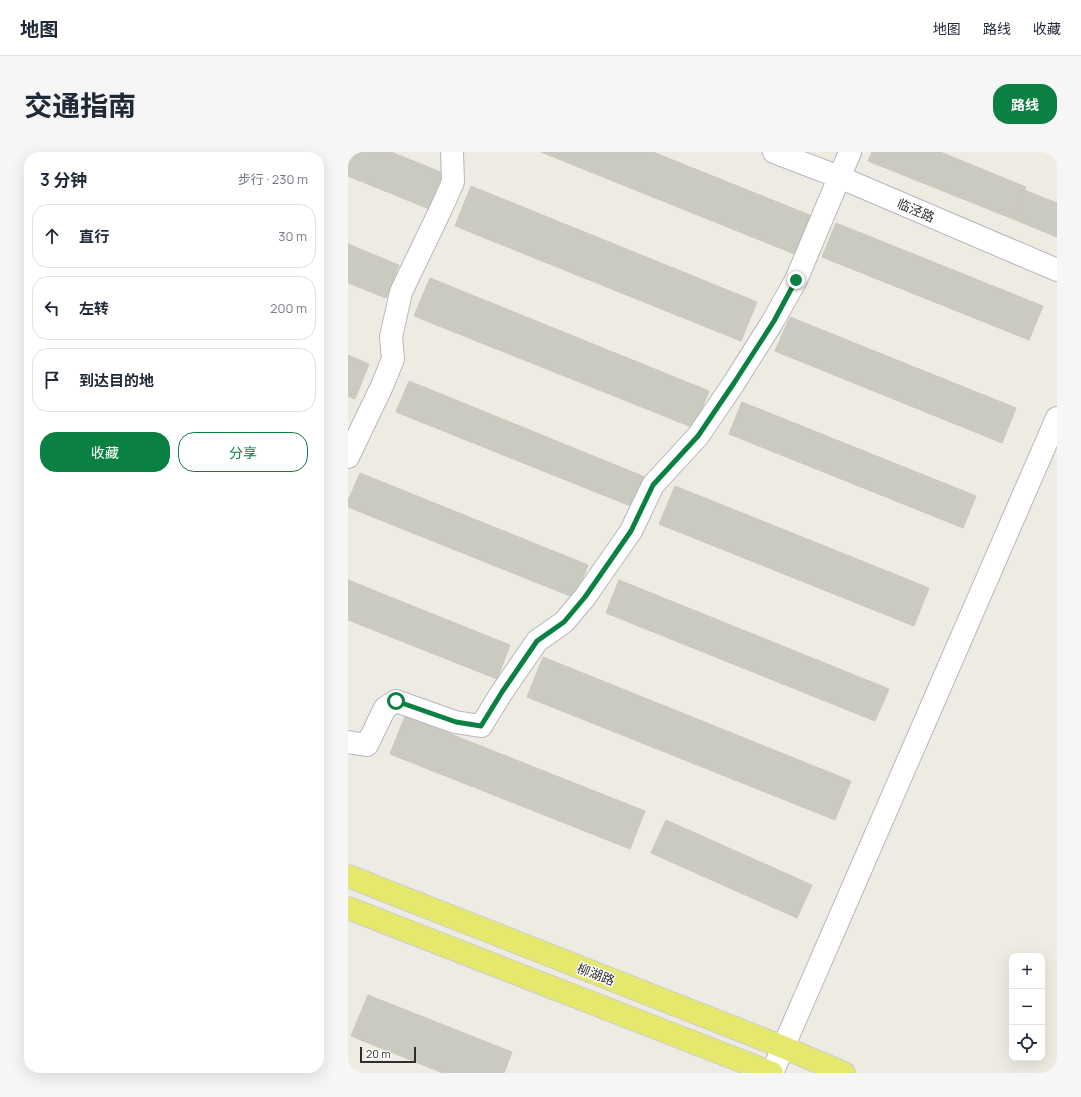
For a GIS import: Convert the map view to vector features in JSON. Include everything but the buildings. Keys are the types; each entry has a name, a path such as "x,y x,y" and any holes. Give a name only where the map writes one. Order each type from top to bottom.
{"main road":[{"name":"柳湖路","path":"348,876 783,1047 844,1073"},
{"path":"348,908 772,1073"}],"street":[{"path":"348,457 382,386 393,359 391,337 401,292 453,182 452,152"},
{"name":"临泾路","path":"774,152 839,177 1057,270"},
{"path":"348,742 367,745 385,708 396,701 456,722 481,726 537,641 564,622 585,597 631,531 653,485 698,436 774,321 796,280 850,152"},
{"path":"772,1073 1057,418"}],"route":[{"path":"396,701 456,722 481,726 537,641 564,622 585,597 631,531 653,485 698,436 734,383 774,321 796,280"}]}
